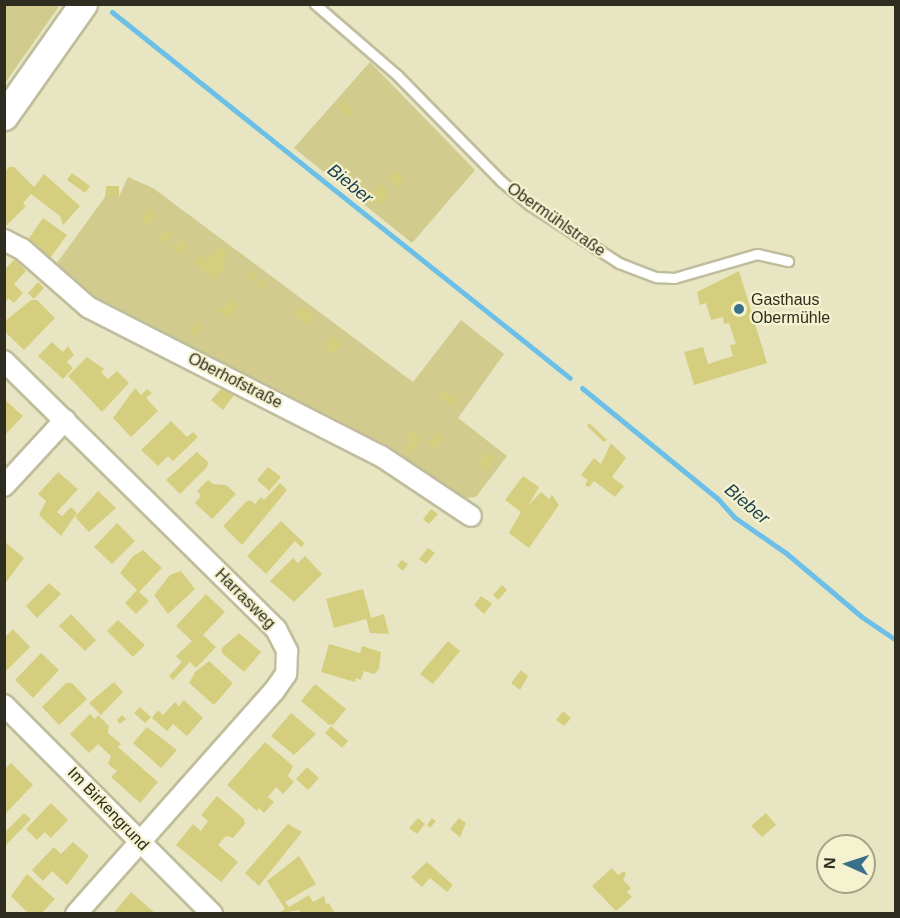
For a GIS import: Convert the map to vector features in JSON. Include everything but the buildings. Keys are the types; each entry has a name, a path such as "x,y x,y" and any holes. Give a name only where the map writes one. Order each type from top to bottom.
{"street":[{"path":"4,116 83,4"},
{"name":"Oberhofstraße","path":"4,240 22,249 88,307 381,456 471,516"},
{"name":"Harrasweg","path":"4,361 276,630 287,651 286,675 274,691 76,914"},
{"path":"4,486 65,420"},
{"name":"Im Birkengrund","path":"4,705 212,914"}],"lane":[{"name":"Obermühlstraße","path":"315,4 397,75 501,181 530,205 619,263 645,274 674,278 758,254 788,261"}],"shaded area":[{"path":"4,5 60,5 5,83"},
{"path":"370,62 475,170 412,243 294,148"},
{"path":"128,177 153,188 413,382 461,320 504,354 458,418 507,456 476,497 458,499 89,300 54,267 105,197 119,197"}],"waterway":[{"name":"Bieber","path":"112,12 570,378"},
{"name":"Bieber","path":"582,388 718,499 734,517 786,553 862,617 896,640"}],"place":[{"name":"Gasthaus Obermühle","path":"739,309"}]}
